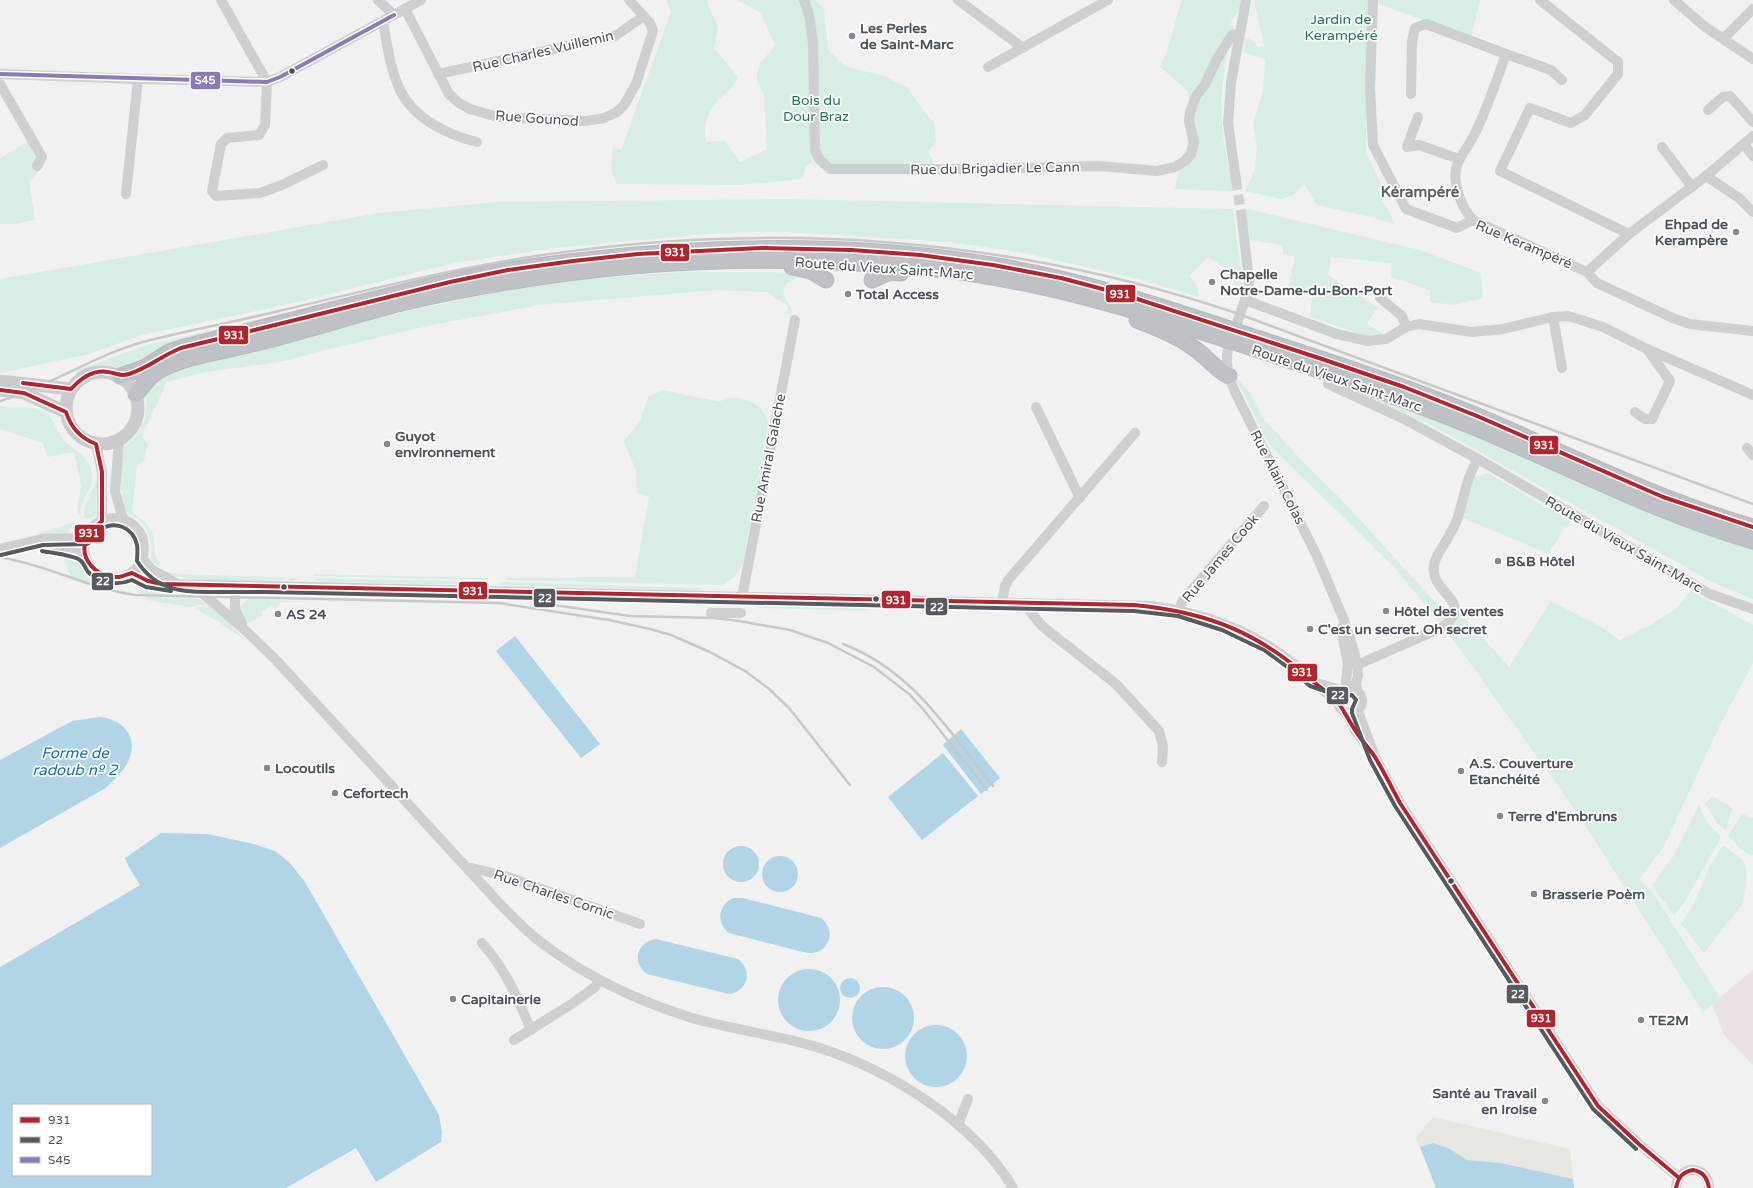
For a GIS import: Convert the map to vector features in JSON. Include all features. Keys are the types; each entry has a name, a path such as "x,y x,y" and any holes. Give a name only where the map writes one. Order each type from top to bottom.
{"highway":[{"name":"Route du Vieux Saint-Marc","path":"120,376 144,368 169,352 181,348 450,282 508,270 638,254 700,250 761,248 851,250 920,255 993,265 1061,278 1125,295 1231,338 1414,404 1470,426 1667,511 1753,541"},
{"path":"762,261 811,271 826,280"},
{"name":"Route du Vieux Saint-Marc","path":"136,394 154,374 189,359 266,341 392,306 458,291 524,279 641,266 762,261 849,262 949,270 1022,283 1141,312 1404,387 1477,416 1663,497 1753,527"},
{"path":"872,280 890,272 1022,283 1105,309 1176,336 1211,361 1222,373 1229,376"}],"main road":[{"path":"98,372 110,372 120,376 129,384 136,394 139,407 137,420 130,432 119,440 108,444 96,444 85,440 76,433 69,423 66,412 67,400 71,389 83,378 98,372"},
{"path":"0,381 71,389"},
{"path":"0,390 24,393 66,412"}],"street":[{"path":"222,0 267,82 265,125 259,135 227,138 221,144 212,191 216,196 260,193 282,185 323,165"},
{"path":"378,0 394,15"},
{"path":"0,74 267,82 280,77 421,0"},
{"path":"629,0 644,16"},
{"name":"Rue du Brigadier Le Cann","path":"804,0 809,15 813,43 815,150 819,159 830,168 985,169 1099,166 1157,171 1175,167 1185,161 1191,154 1194,142 1190,112 1196,96 1204,86 1217,59 1232,35 1240,34"},
{"path":"958,0 1023,48"},
{"path":"988,68 1108,0"},
{"path":"1236,180 1228,123 1230,83 1246,0"},
{"name":"Rue Kerampéré","path":"1373,0 1370,88 1373,145 1406,209 1457,228 1473,220 1587,272 1597,283 1674,319 1690,324 1753,331"},
{"path":"1540,0 1618,62 1618,74 1585,115 1571,123 1530,108 1500,171 1629,234"},
{"path":"1674,0 1691,16 1753,59"},
{"name":"Rue Gounod","path":"406,9 449,94 459,103 486,114 498,117 586,121 604,118 617,112 624,105 636,84 654,31 644,16"},
{"path":"1723,39 1753,9"},
{"name":"Rue Charles Vuillemin","path":"438,74 615,36 644,16"},
{"path":"383,21 394,72 401,91 414,109 438,128 458,138 477,142"},
{"path":"1411,94 1412,42 1415,28 1426,24 1551,70 1562,80"},
{"path":"1473,220 1466,212 1458,193 1455,170 1459,159 1473,138 1506,54"},
{"path":"126,194 138,79"},
{"path":"0,84 42,157 37,166"},
{"path":"1708,110 1723,97 1730,96 1753,122"},
{"path":"1418,116 1407,147 1419,145 1459,159"},
{"path":"1587,272 1629,234 1706,176 1753,136"},
{"path":"1744,144 1753,156"},
{"path":"1662,147 1692,187"},
{"path":"1706,176 1739,198 1753,212"},
{"name":"Rue Alain Colas","path":"1242,220 1249,280 1245,300 1231,338 1226,358 1229,376 1235,392 1316,554 1336,605 1344,620 1357,664 1357,690"},
{"path":"1380,298 1402,316 1406,327"},
{"path":"1245,300 1336,334 1368,340 1386,339 1406,327 1419,324 1472,332 1503,329 1553,317 1568,316 1603,327 1647,349 1753,395"},
{"path":"1553,317 1562,368"},
{"name":"Rue Amiral Galache","path":"742,597 795,320"},
{"path":"1635,412 1645,419 1652,419 1670,381 1647,349"},
{"name":"Route du Vieux Saint-Marc","path":"1328,384 1406,420 1478,459 1710,594 1753,609"},
{"path":"1036,407 1080,498"},
{"path":"1002,602 1005,586 1009,579 1135,432"},
{"path":"119,440 115,491 123,519"},
{"path":"96,444 102,472 102,521"},
{"path":"1357,664 1442,628 1452,620 1455,612 1454,602 1438,585 1435,577 1434,565 1459,514 1471,470 1478,459"},
{"name":"Rue James Cook","path":"1178,610 1183,600 1264,506"},
{"path":"116,518 123,519 130,523 141,535 144,547 143,559 132,573 116,578 100,575 93,570 85,556 84,544 86,538 92,528 102,521 116,518"},
{"path":"0,549 56,537 86,538"},
{"path":"24,544 56,547 85,556"},
{"path":"143,559 151,569 161,576 180,585"},
{"path":"132,573 157,583 194,586 1134,605 1178,610 1215,621 1252,637 1287,659 1327,695 1338,701"},
{"path":"194,586 246,631 276,660 469,871 522,927 546,946 598,980 658,1006 694,1018 818,1048 847,1058 878,1072 920,1097 958,1125 994,1159 1013,1188"},
{"path":"235,586 236,615 246,631"},
{"path":"1027,603 1029,610 1042,626 1116,684 1159,731 1163,746 1162,762"},
{"name":"Rue Alain Colas","path":"1336,605 1348,664 1344,690"},
{"path":"711,613 741,612"},
{"path":"1313,681 1344,690 1357,690 1360,693 1363,700 1358,711 1375,757 1400,803 1598,1106 1628,1135 1678,1177"},
{"path":"1344,690 1338,697 1341,709 1352,713 1358,711"},
{"path":"1346,712 1354,730 1375,757"},
{"name":"Rue Charles Cornic","path":"469,871 472,868 505,876 640,924"},
{"path":"482,943 496,960 511,984 531,1030"},
{"path":"514,1040 595,987 598,980"},
{"path":"958,1125 968,1099"},
{"path":"1676,1188 1678,1177 1687,1171 1698,1171 1707,1178 1709,1188"}],"shaded area":[{"path":"1753,970 1753,1065 1724,1035 1712,1004"}],"green space":[{"name":"Bois du Dour Braz","path":"666,0 706,0 718,27 714,48 738,77 731,89 719,99 710,112 705,127 706,142 725,141 740,162 767,149 764,95 757,81 757,73 760,64 775,45 760,12 737,0 815,0 824,9 828,49 844,66 884,76 908,88 924,112 934,122 936,142 928,151 934,163 835,166 813,160 805,168 803,179 739,185 617,184 611,169 613,147 621,150 671,12"},
{"path":"1182,0 1247,0 1231,21 1235,34 1227,52 1221,97 1223,136 1233,191 1175,189 1181,158 1188,146 1184,119 1190,98 1186,89 1160,67 1167,51"},
{"name":"Jardin de Kerampéré","path":"1254,0 1368,0 1366,152 1388,201 1382,195 1382,200 1396,225 1375,218 1317,205 1304,184 1293,195 1282,199 1245,191 1255,169 1257,146 1253,124 1263,92 1265,59 1244,53 1245,36 1255,43 1257,47 1264,46"},
{"path":"1376,0 1480,0 1471,37 1376,3"},
{"path":"28,141 39,165 42,168 29,181 35,220 14,224 0,224 0,158"},
{"path":"786,199 1233,209 1243,285 1240,294 1226,268 1208,257 1190,276 1197,286 1199,297 1141,280 1024,253 950,242 784,232 719,233 563,247 454,263 303,301 142,335 89,354 0,373 0,279 379,213 497,202"},
{"path":"1244,208 1420,250 1481,273 1483,298 1454,305 1430,302 1430,290 1391,277 1392,263 1331,257 1328,275 1377,307 1367,324 1385,335 1367,336 1310,317 1312,296 1288,289 1295,257 1283,254 1283,245 1250,240"},
{"path":"684,272 797,273 796,278 789,281 785,285 784,289 785,297 793,312 786,314 788,306 767,292 716,290 539,305 432,325 285,361 200,373 167,382 143,433 143,438 148,444 144,460 137,465 132,512 149,526 153,536 155,558 160,562 158,566 151,561 151,544 149,534 139,520 126,511 120,484 122,454 124,447 137,435 145,419 147,392 157,379 180,368 281,345 345,325 491,293 563,281"},
{"path":"282,315 283,318 123,370 112,366 94,366 77,374 75,371 146,345"},
{"path":"1237,378 1250,393 1262,417 1307,466 1339,497 1447,615 1439,622 1395,568 1269,444 1236,379"},
{"path":"663,390 718,401 730,398 744,399 756,404 761,409 767,420 768,426 743,562 735,576 723,585 507,580 506,578 635,577 649,496 637,493 636,471 624,441 640,421 648,397"},
{"path":"1361,391 1433,418 1753,548 1753,599 1714,583 1431,425 1359,395"},
{"path":"0,406 10,408 32,408 47,414 62,438 82,455 90,465 92,478 80,511 80,516 77,511 81,486 74,452 47,457 43,443 0,429"},
{"path":"1488,473 1571,521 1567,528 1564,527 1549,554 1463,518 1474,477"},
{"path":"97,483 96,513 94,517 87,519 84,517 85,506 95,484"},
{"path":"75,522 67,534 36,534"},
{"path":"67,553 78,557 81,567 87,574 106,589 71,577 64,560"},
{"path":"163,571 178,574 298,578 294,581 289,581 289,578 283,578 283,580 203,580 173,575"},
{"path":"313,574 488,578 488,580 313,576"},
{"path":"314,578 488,582 487,585 330,582 319,581"},
{"path":"499,582 702,588 699,591 500,585"},
{"path":"145,584 182,593 138,594"},
{"path":"1691,591 1753,625 1753,663 1718,729 1664,846 1639,879 1653,893 1720,998 1703,1013 1579,816 1452,638 1441,628 1455,607 1509,667 1551,601 1603,628 1619,640 1651,625 1677,608"},
{"path":"148,597 197,598 206,604 190,607 141,599"},
{"path":"249,599 317,602 281,602 275,609 272,605 261,612 263,615 249,623 245,623 239,607"},
{"path":"752,603 866,605 868,608 867,611 759,608 750,605"},
{"path":"209,606 224,618 248,642 217,621 194,608"},
{"path":"1712,796 1732,808 1726,830 1717,823 1705,803"},
{"path":"1699,805 1706,821 1721,837 1683,905 1674,915 1652,885 1673,857"},
{"path":"1742,814 1753,818 1753,854 1751,856 1728,836"},
{"path":"1723,845 1743,860 1747,871 1743,903 1704,953 1681,924 1694,904 1710,866"}],"sand":[{"path":"1433,1117 1570,1149 1573,1179 1501,1163 1467,1160 1448,1148 1433,1143 1420,1147 1416,1138"}],"water":[{"path":"515,636 600,744 581,758 496,651"},
{"name":"Forme de radoub nº 2","path":"100,717 117,722 128,732 131,739 131,755 122,771 104,789 0,848 0,760 72,721"},
{"path":"961,729 1000,778 981,794 943,745"},
{"path":"943,753 978,796 922,840 888,797"},
{"path":"161,833 207,834 254,844 275,851 289,862 305,882 439,1115 442,1132 441,1142 376,1182 356,1149 286,1188 0,1188 0,967 140,885 125,858"},
{"path":"745,846 754,851 758,857 758,871 754,877 745,882 737,882 728,877 724,871 723,860 728,851 734,847"},
{"path":"784,856 793,861 797,867 797,881 793,887 784,892 776,892 767,887 763,881 762,870 767,861 773,857"},
{"path":"733,898 743,898 821,918 829,929 830,935 828,941 820,950 814,953 807,953 729,933 722,924 720,914 724,905"},
{"path":"656,939 738,959 746,969 747,975 744,985 741,989 729,994 647,974 639,964 638,953 644,944"},
{"path":"809,969 821,971 831,978 838,988 840,1000 838,1012 831,1022 821,1029 809,1031 797,1029 787,1022 780,1012 778,1000 780,988 787,978 797,971"},
{"path":"846,978 854,978 860,984 860,992 854,998 846,998 840,992 840,984"},
{"path":"883,987 895,989 905,996 912,1006 914,1018 912,1030 905,1040 895,1047 883,1049 871,1047 861,1040 854,1030 852,1018 854,1006 861,996 871,989"},
{"path":"936,1025 948,1027 958,1034 965,1044 967,1056 965,1068 958,1078 948,1085 936,1087 924,1085 914,1078 907,1068 905,1056 907,1044 914,1034 924,1027"},
{"path":"1433,1143 1448,1148 1467,1160 1501,1163 1573,1179 1574,1188 1436,1188 1420,1147"}],"pier":[{"path":"124,861 140,885 0,967 0,964 137,885"},
{"path":"356,1148 376,1182 374,1183 355,1151 290,1188 286,1188"}],"tunnel":[{"path":"1236,180 1242,220"}],"railway":[{"path":"0,401 18,395 107,355 143,342 407,281 504,261 625,245 713,239 801,238 889,242 977,252 1064,267 1150,287 1236,313 1753,504"},
{"path":"0,557 34,565 118,592 135,595 499,603 609,620 650,629 671,635 710,652 745,671 768,688 789,708 850,785"},
{"path":"540,603 630,616 714,618 739,621 790,630 828,643 874,667 909,694 923,709 987,790"},
{"path":"843,644 867,655 889,669 909,686 944,724 993,786"}],"transit line":[{"name":"S45","path":"0,74 267,82 280,77 394,15"},
{"name":"931","path":"23,383 71,389 79,381 92,373 103,371 126,375 143,368 181,348 450,282 508,270 638,254 761,248 851,250 920,255 993,265 1061,278 1125,295 1322,359 1404,387 1477,416 1663,497 1753,527"},
{"name":"931","path":"0,390 24,393 66,412 73,428 85,439 96,444 102,472 102,521 87,537 85,554 88,561 97,571 110,577 119,577 132,573 148,581 162,584 1134,605 1186,613 1232,628 1253,638 1274,651 1336,700 1357,734 1375,757 1400,803 1598,1106 1640,1145 1678,1177"},
{"name":"22","path":"1,555 43,545 87,544 100,530 106,527 117,526 123,527 132,534 137,545 137,561 153,579 172,588 193,592 266,592 1134,611 1178,616 1222,630 1264,650 1310,686 1342,697 1352,695 1356,700 1352,713 1370,760 1395,806 1593,1109 1636,1149"},
{"name":"22","path":"42,551 78,559 93,576 109,583 120,583 132,580 146,587 171,591"},
{"name":"931","path":"1676,1188 1681,1176 1686,1172 1693,1170 1700,1172 1704,1176 1709,1188"}],"place":[{"name":"Les Perles de Saint-Marc","path":"852,36"},
{"name":"Ehpad de Kerampère","path":"1736,232"},
{"name":"Chapelle Notre-Dame-du-Bon-Port","path":"1212,282"},
{"name":"Total Access","path":"848,294"},
{"name":"Guyot environnement","path":"387,444"},
{"name":"B&B Hôtel","path":"1498,561"},
{"name":"Hôtel des ventes","path":"1386,611"},
{"name":"AS 24","path":"278,614"},
{"name":"C'est un secret. Oh secret","path":"1310,629"},
{"name":"Locoutils","path":"267,768"},
{"name":"A.S. Couverture Etanchéité","path":"1461,771"},
{"name":"Cefortech","path":"335,793"},
{"name":"Terre d'Embruns","path":"1500,816"},
{"name":"Brasserie Poèm","path":"1534,894"},
{"name":"Capitainerie","path":"453,999"},
{"name":"TE2M","path":"1641,1020"},
{"name":"Santé au Travail en Iroise","path":"1545,1101"}],"district":[{"name":"Kérampéré","path":"1420,192"}]}
